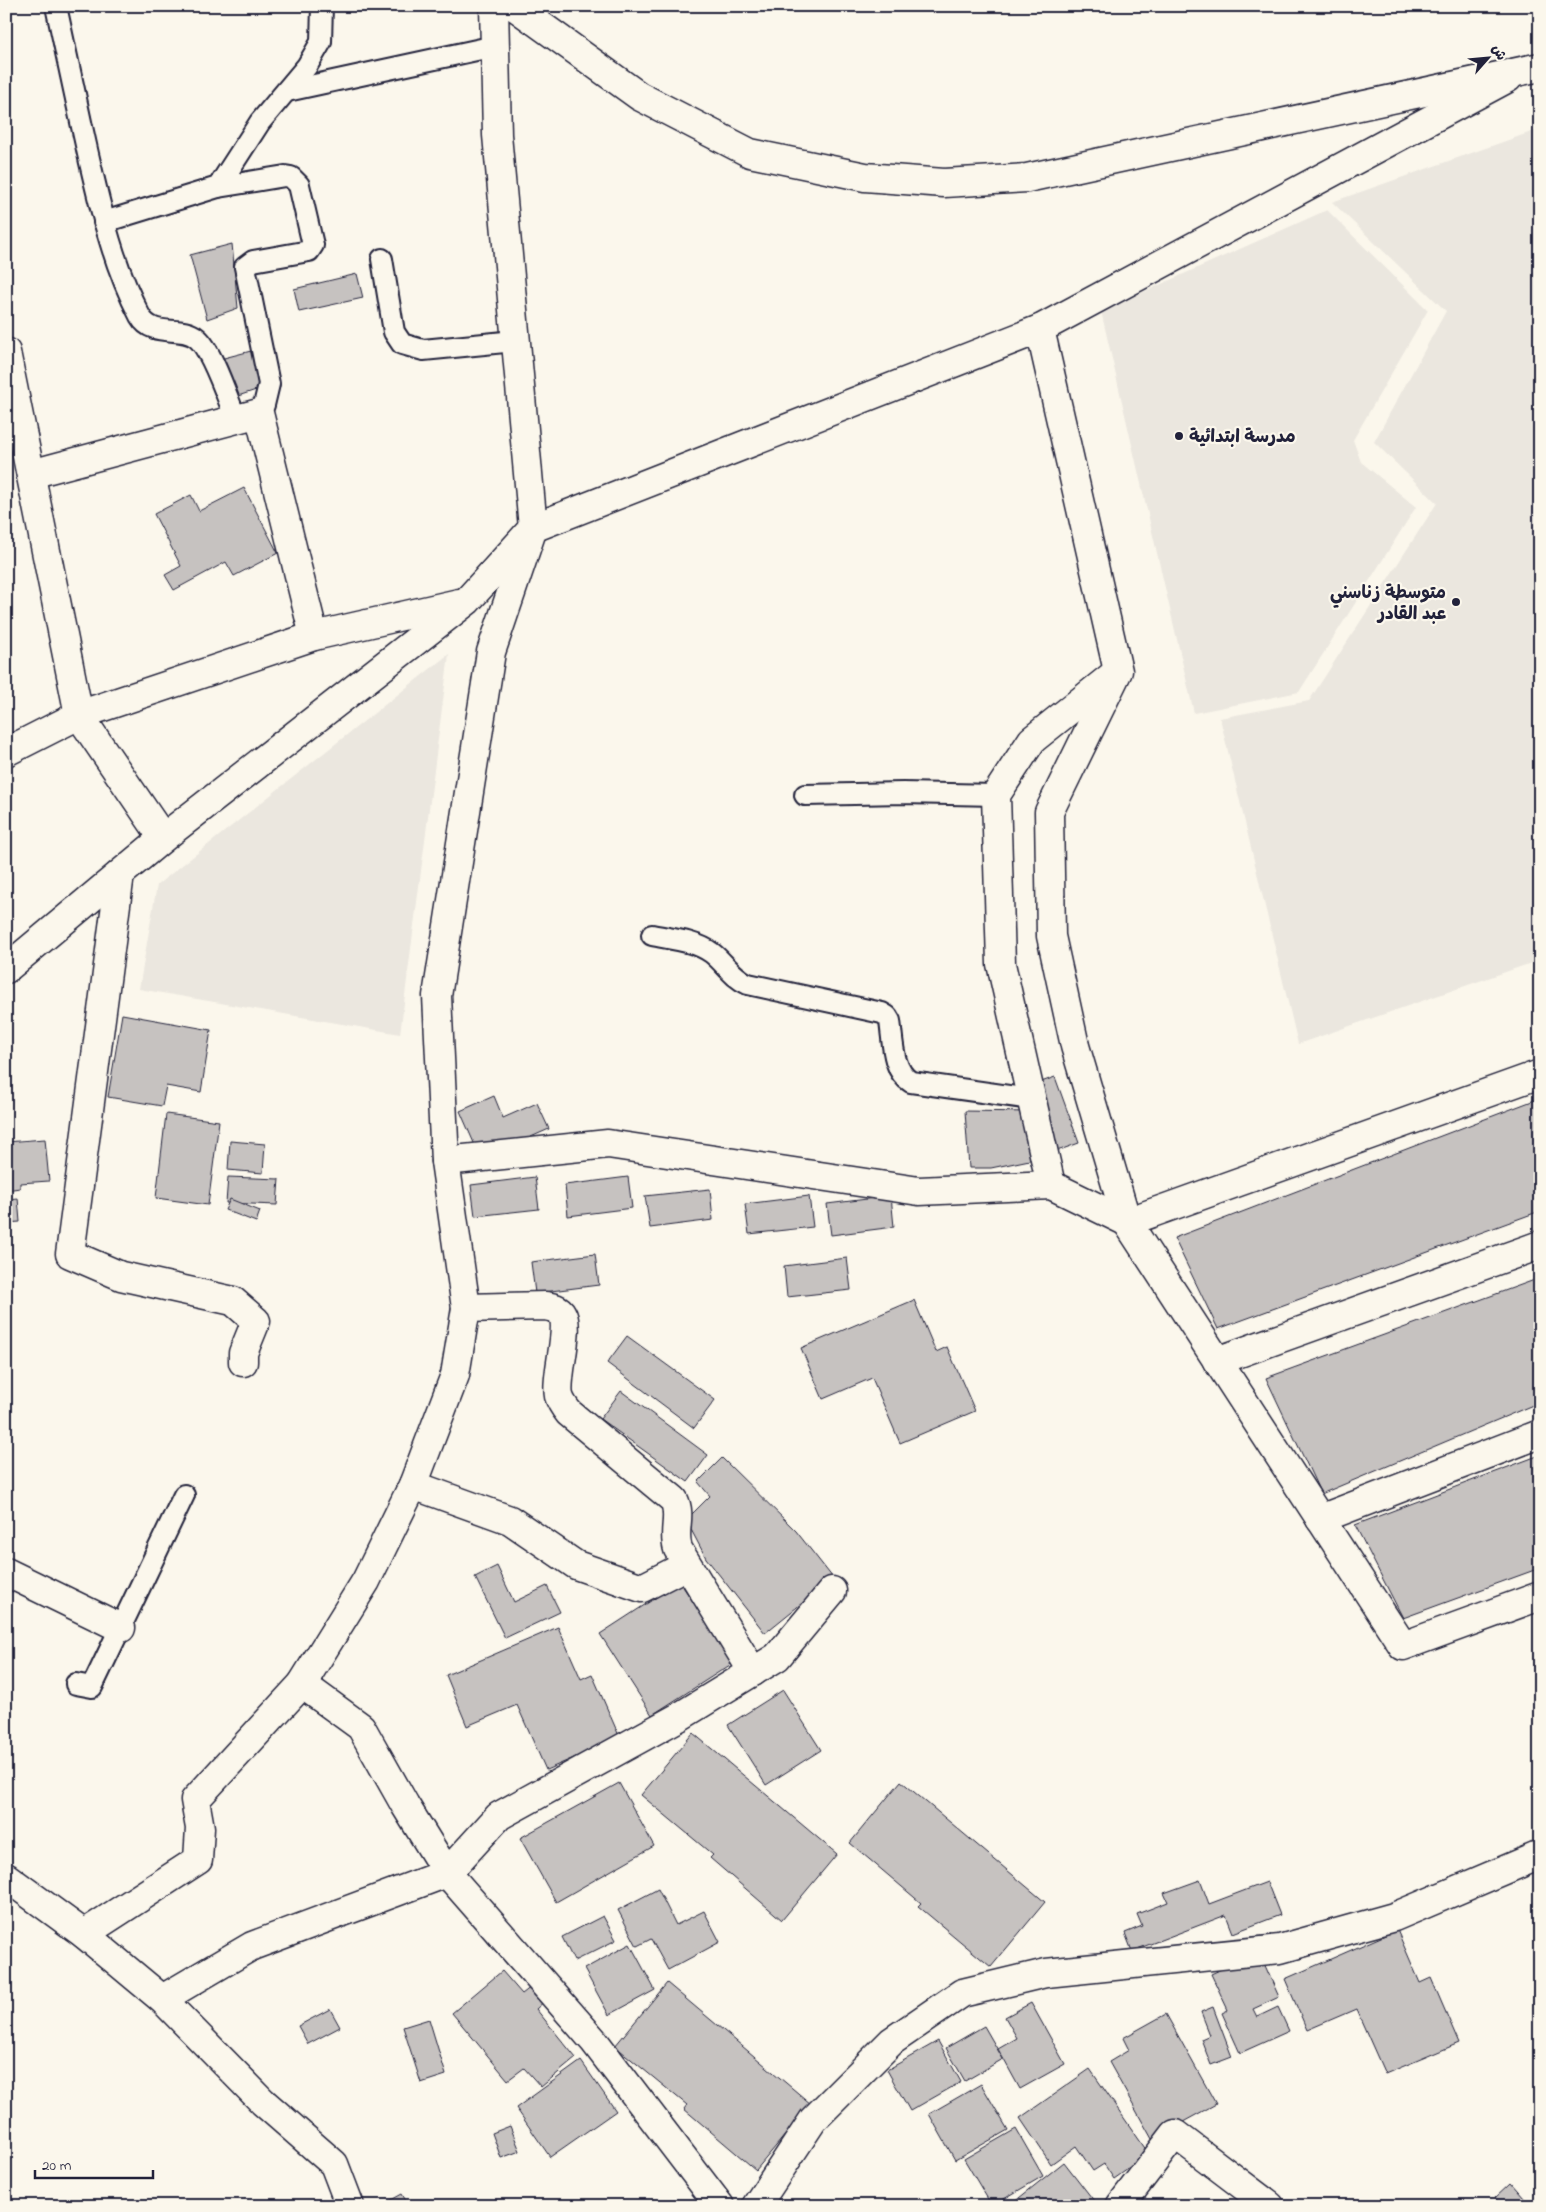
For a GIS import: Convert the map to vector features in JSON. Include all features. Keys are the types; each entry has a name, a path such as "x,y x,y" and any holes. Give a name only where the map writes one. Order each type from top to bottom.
{"street":[{"path":"84,1934 198,1860 200,1828 195,1800 302,1684 366,1581 413,1485 455,1375 466,1308 445,1161 437,996 491,652 533,528 497,135 494,6"},
{"path":"514,6 639,96 750,153 865,177 944,183 1037,176 1530,69"},
{"path":"6,969 163,838 467,601 533,528 1040,329 1530,69"},
{"path":"1040,329 1118,671 1049,812 1051,936 1075,1046 1127,1222 1403,1646 1540,1596"},
{"path":"6,352 80,715 163,838"},
{"path":"31,474 248,416 314,636"},
{"path":"6,752 80,715 314,636 467,601"},
{"path":"1051,1185 1001,964 996,795 1032,740 1118,671"},
{"path":"120,874 70,1254 121,1276 233,1300 256,1321 244,1353 243,1362"},
{"path":"445,1161 608,1144 918,1191 1051,1185 1127,1222 1540,1074"},
{"path":"1217,1361 1540,1245"},
{"path":"466,1308 546,1306 558,1309 562,1314 564,1327 558,1388 561,1402 569,1413 674,1500 678,1511 675,1540 687,1566 753,1672"},
{"path":"1320,1519 1540,1434"},
{"path":"413,1485 510,1520 576,1565 642,1588 687,1566"},
{"path":"6,1572 121,1628"},
{"path":"162,1999 252,1946 447,1873 499,1816 679,1717 777,1656 832,1592"},
{"path":"302,1684 361,1727 405,1806 447,1873 594,2041 720,2206"},
{"path":"756,2206 813,2120 892,2041 962,1993 1046,1973 1280,1949 1394,1917 1540,1855"},
{"path":"7,1880 84,1934 162,1999 263,2102 334,2164 350,2206"},
{"path":"1120,2206 1176,2134 1270,2206"}],"lane":[{"path":"56,6 104,222 116,259 144,321 155,329 185,332 197,337 206,347 248,416 264,404 269,384 245,267 253,261 309,251 312,245 299,186 291,177 285,176 218,187 104,222"},
{"path":"218,187 260,122 307,66 321,42 322,6"},
{"path":"287,91 495,46"},
{"path":"382,259 394,332 402,344 423,350 516,341"},
{"path":"806,795 903,793 996,795"},
{"path":"652,935 692,944 711,953 736,977 748,984 882,1013 890,1021 898,1070 903,1078 911,1082 1032,1099"},
{"path":"76,1684 92,1686 184,1495"}],"shaded area":[{"name":"متوسطة زناسني عبد القادر","path":"1540,129 1540,960 1298,1044 1220,718 1309,701 1437,503 1374,442 1446,311 1332,202"},
{"path":"1327,210 1428,310 1353,440 1361,462 1416,507 1299,692 1194,713 1101,311"},
{"path":"449,654 400,1034 139,989 157,885"}],"building":[{"path":"232,244 238,308 207,319 190,255"},
{"path":"357,274 363,298 299,312 294,289"},
{"path":"251,351 262,388 238,396 220,359"},
{"path":"244,488 278,553 234,576 226,562 174,590 165,575 181,566 154,514 191,495 199,511"},
{"path":"122,1014 211,1030 201,1092 166,1086 162,1106 108,1097"},
{"path":"1055,1077 1079,1143 1057,1151 1033,1085"},
{"path":"494,1096 503,1118 537,1103 549,1129 481,1159 460,1111"},
{"path":"1540,1098 1540,1211 1218,1329 1174,1238"},
{"path":"965,1111 1028,1112 1039,1158 991,1168 969,1168"},
{"path":"166,1114 219,1121 208,1205 156,1198"},
{"path":"45,1139 49,1181 20,1183 20,1188 6,1190 6,1142"},
{"path":"230,1141 265,1144 263,1173 228,1170"},
{"path":"228,1177 279,1179 277,1205 226,1203"},
{"path":"535,1177 539,1209 475,1216 471,1185"},
{"path":"628,1177 632,1208 568,1216 565,1185"},
{"path":"710,1189 713,1220 650,1228 645,1196"},
{"path":"809,1196 813,1227 749,1234 745,1204"},
{"path":"891,1196 894,1227 831,1235 827,1204"},
{"path":"18,1198 20,1222 6,1223 6,1199"},
{"path":"230,1199 260,1211 256,1222 225,1210"},
{"path":"595,1254 599,1285 535,1293 531,1262"},
{"path":"847,1258 851,1290 787,1297 784,1266"},
{"path":"1540,1278 1540,1402 1321,1494 1266,1378"},
{"path":"914,1300 936,1352 947,1347 975,1411 900,1443 872,1378 823,1399 801,1348"},
{"path":"627,1336 715,1400 694,1428 607,1363"},
{"path":"621,1391 708,1455 688,1482 600,1419"},
{"path":"1540,1455 1540,1568 1403,1618 1355,1525"},
{"path":"722,1458 796,1531 833,1578 765,1633 706,1558 686,1520 710,1496 698,1482"},
{"path":"497,1566 514,1602 547,1586 560,1612 505,1638 475,1577"},
{"path":"680,1582 733,1663 652,1715 600,1634"},
{"path":"558,1627 581,1679 592,1674 620,1738 546,1770 517,1705 467,1726 446,1675"},
{"path":"783,1690 821,1750 766,1785 728,1725"},
{"path":"693,1733 837,1854 782,1920 710,1858 713,1855 641,1795"},
{"path":"901,1781 1045,1902 991,1967 918,1906 921,1903 850,1843"},
{"path":"619,1783 654,1846 556,1902 520,1838"},
{"path":"1200,1880 1209,1904 1267,1882 1280,1915 1233,1933 1226,1915 1132,1951 1125,1933 1142,1926 1137,1914 1168,1902 1164,1893"},
{"path":"658,1889 676,1925 704,1911 720,1942 668,1970 651,1939 637,1946 618,1910"},
{"path":"603,1916 616,1940 574,1961 562,1937"},
{"path":"1397,1930 1420,1983 1431,1978 1459,2043 1385,2074 1356,2009 1307,2030 1285,1979"},
{"path":"630,1944 655,1990 609,2015 584,1969"},
{"path":"1259,1952 1279,1997 1253,2009 1257,2017 1278,2007 1289,2031 1240,2053 1222,2013 1228,2010 1211,1974"},
{"path":"502,1971 522,1994 536,1983 548,1998 536,2009 576,2058 541,2087 524,2068 508,2080 452,2013"},
{"path":"667,1983 811,2104 756,2170 684,2109 687,2105 615,2046"},
{"path":"1031,2003 1065,2064 1020,2089 998,2049 1017,2038 1005,2017"},
{"path":"1213,2007 1232,2057 1211,2065 1201,2039 1210,2035 1201,2012"},
{"path":"330,2009 340,2027 308,2044 298,2026"},
{"path":"1166,2014 1216,2104 1152,2139 1109,2062 1129,2050 1123,2038"},
{"path":"429,2019 446,2075 421,2083 403,2027"},
{"path":"984,2026 1003,2059 965,2081 946,2048"},
{"path":"938,2041 961,2082 910,2111 887,2070"},
{"path":"581,2061 616,2111 550,2157 516,2108"},
{"path":"1090,2069 1149,2154 1114,2179 1104,2164 1093,2171 1076,2146 1051,2164 1020,2118"},
{"path":"981,2084 1008,2130 955,2160 929,2114"},
{"path":"510,2126 520,2151 501,2158 492,2133"},
{"path":"1016,2129 1043,2176 992,2206 964,2159"},
{"path":"1064,2162 1098,2206 1009,2206"},
{"path":"1511,2183 1531,2206 1502,2206 1495,2198"},
{"path":"402,2194 409,2206 380,2206"}],"place":[{"name":"مدرسة ابتدائية","path":"1179,436"},
{"name":"متوسطة زناسني عبد القادر","path":"1456,602"}]}
